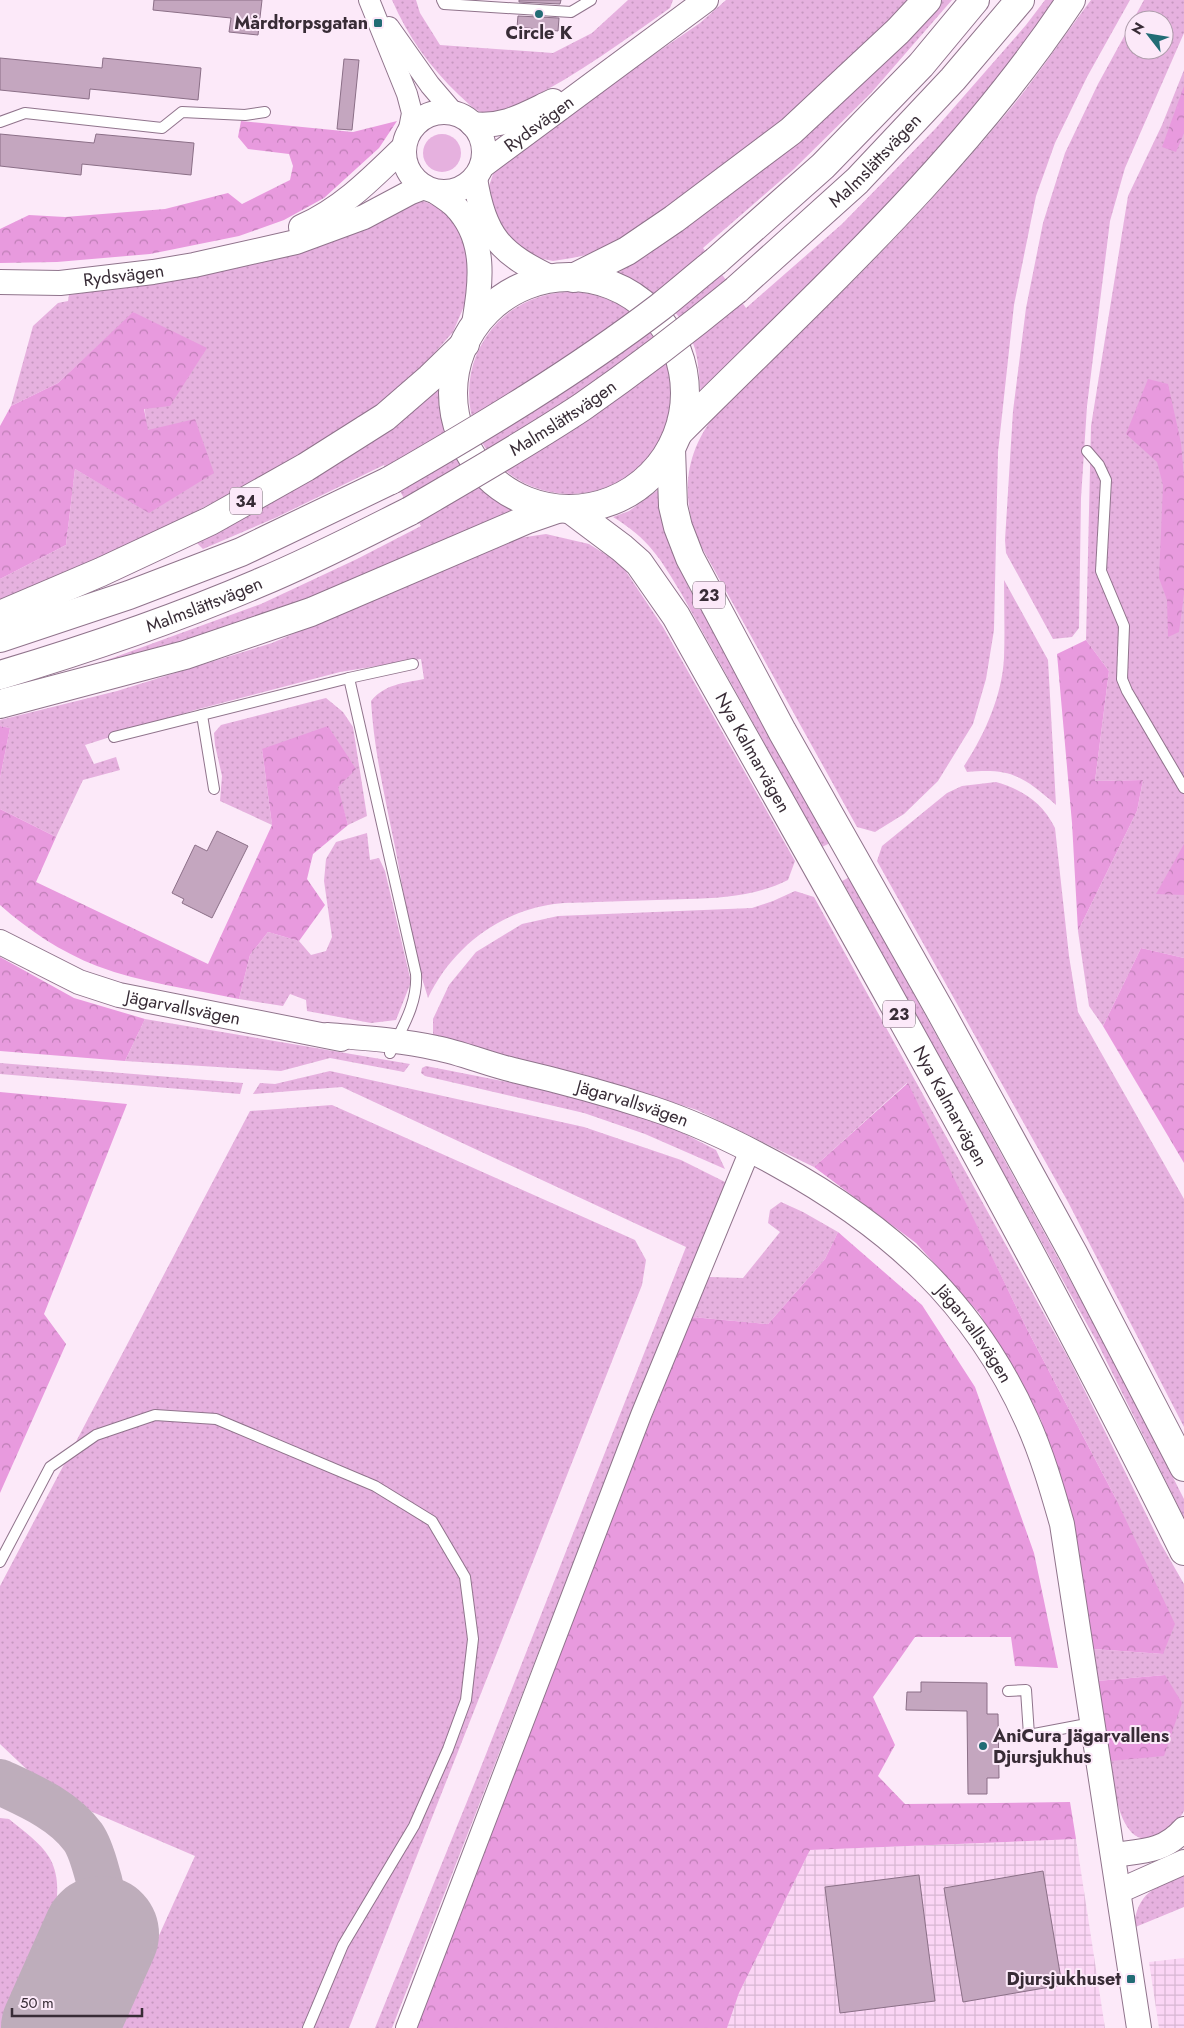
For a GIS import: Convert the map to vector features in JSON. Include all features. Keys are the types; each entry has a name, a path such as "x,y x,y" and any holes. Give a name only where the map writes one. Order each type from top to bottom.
{"main road":[{"path":"563,278 627,250 666,224 791,130 898,31 927,0"},
{"name":"Malmslättsvägen","path":"0,638 129,595 241,552 391,480 474,432 556,380 659,308 716,261 823,166 921,65 975,0"},
{"name":"Malmslättsvägen","path":"0,675 149,626 258,584 334,549 410,510 497,460 581,407 679,336 736,290 857,181 953,79 1020,0"},
{"path":"675,440 918,192 1016,75 1071,0"},
{"name":"Nya Kalmarvägen","path":"675,440 653,474 629,493 601,505 564,509 538,505 519,498 486,474 467,447 457,422 454,403 454,383 458,363 469,337 488,310 508,295 530,284 563,278 609,284 625,292 654,314 665,328 674,344 684,379 685,397 675,440 673,506 678,527 690,558 782,731 942,1014 1068,1244 1184,1466"},
{"name":"34","path":"0,615 101,572 210,521 306,467 385,417 430,378 469,337"},
{"path":"0,704 185,655 311,612 528,519 564,509"},
{"name":"Nya Kalmarvägen","path":"564,509 622,548 639,563 676,616 1039,1269 1123,1428 1184,1551"}],"street":[{"path":"369,0 430,85 483,141 484,152 478,172 481,209 493,237 513,257 563,278"},
{"path":"369,0 407,94 412,113 406,140 404,162 407,169 417,182 454,205 465,219 478,247 481,262 481,280 469,337"},
{"name":"Rydsvägen","path":"478,172 704,0"},
{"name":"Rydsvägen","path":"463,118 486,125 500,124 518,118 595,82"},
{"path":"406,140 418,122 430,114 442,112 463,118"},
{"name":"Rydsvägen","path":"245,253 314,221 338,206 362,188 406,140"},
{"path":"430,190 444,193 458,190 478,172"},
{"name":"Rydsvägen","path":"0,285 60,283 101,279 194,265 296,242 364,217 411,192 430,190"},
{"name":"Jägarvallsvägen","path":"0,925 44,964"},
{"name":"Jägarvallsvägen","path":"0,942 79,982 119,995 327,1036 393,1046 416,1059 510,1069 653,1108 750,1150 811,1183 896,1244 948,1295 993,1356 1027,1420 1050,1479 1062,1524 1139,2028"},
{"path":"406,2028 637,1424 750,1150"},
{"path":"1114,1855 1160,1848 1168,1844 1184,1829"},
{"path":"1119,1890 1184,1862"}],"lane":[{"path":"442,0 444,4 571,12 591,0"},
{"path":"0,122 25,113 162,128 182,112 245,115 265,112"},
{"path":"1088,451 1100,465 1106,480 1101,571 1124,626 1122,679 1127,692 1184,788"},
{"path":"114,738 349,678 413,664"},
{"path":"349,678 416,974 417,985 413,1004 393,1046"},
{"path":"202,715 214,789"},
{"path":"0,1562 50,1467 96,1435 155,1415 216,1419 375,1486 432,1520 465,1577 473,1639 466,1700 448,1749 414,1826 343,1945 308,2028"},
{"path":"1008,1691 1026,1690 1029,1735 1093,1723"}],"shaded area":[{"path":"392,0 416,0 420,13 440,45 553,53 592,33 628,0 673,0 670,8 564,80 513,107 503,111 483,113 472,107 439,74 405,27"},
{"path":"726,0 907,0 859,53 759,141 701,185 610,246 591,254 553,261 533,257 504,237 486,195 494,171 503,158 700,23"},
{"path":"942,0 952,0 871,93 794,169 703,248 746,308 842,224 936,128 1026,25 1045,0 1061,0 924,173 701,395 695,349 683,322 655,294 618,273 780,155 928,16"},
{"path":"1091,0 1130,0 1087,77 1055,143 1036,196 1014,305 998,452 994,630 986,679 973,724 938,781 904,814 875,832 857,827 696,537 688,501 690,468 700,437 721,407 868,266 972,154 1038,73"},
{"path":"1144,0 1184,0 1184,33 1174,56 1174,10 1139,10"},
{"path":"1124,37 1124,60 1172,60 1125,168 1110,221 1087,406 1081,498 1079,628 1072,637 1053,639 1006,553 1005,540 1013,411 1026,308 1043,223 1065,153 1098,84"},
{"path":"1184,70 1184,958 1141,948 1103,1026 1089,1006 1078,931 1137,811 1143,780 1095,781 1109,671 1086,640 1091,426 1128,196 1162,125"},
{"path":"442,134 455,140 461,153 455,166 442,172 429,166 423,153 429,140"},
{"path":"420,200 450,211 470,249 473,285 453,332 407,384 356,422 243,487 121,550 0,601 0,579 66,545 75,469 149,512 147,430 134,312 58,383 11,406 33,326 58,303 68,301 69,295 118,288"},
{"path":"560,292 580,292 609,299 642,321 664,354 671,383 671,403 664,432 642,465 609,487 580,494 560,494 531,487 498,465 476,432 469,403 469,383 476,354 498,321 531,299"},
{"path":"440,382 441,403 445,422 457,457 467,473 480,487 495,500 513,511 263,621 63,676 261,604 357,559 421,526 384,465 275,518 203,549 197,543 268,502"},
{"path":"658,490 659,504 668,541 677,564 830,843 822,847 667,569 645,541 613,517 629,511"},
{"path":"546,534 589,544 621,564 663,627 795,861 788,880 764,890 726,897 564,903 533,908 496,924 479,935 450,963 428,998 414,944 384,796 371,701 376,695 389,688 402,683 424,679 421,659 340,672 195,710 85,745 94,764 116,757 120,770 83,780 56,837 0,809 0,778 10,728 0,726 0,720 117,691 272,643 512,539"},
{"path":"1004,580 1048,660 1056,805 1034,787 1016,776 995,771 967,772 964,766 985,728 1000,686 1004,658"},
{"path":"326,698 343,712 353,727 367,816 348,825 337,787 262,749 272,825 220,801 222,776 214,733 221,725"},
{"path":"996,782 1015,789 1031,798 1044,811 1055,828 1069,956 1078,1012 1184,1199 1184,1427 1068,1202 877,861 882,846 947,793 962,786"},
{"path":"367,833 370,860 379,858 385,871 411,982 396,1020 371,1023 307,1011 306,1000 290,994 283,1006 239,999 250,955 268,932 299,941 311,955 326,951 332,937 324,881 326,859 336,842"},
{"path":"850,877 1105,1344 1184,1499 1184,1518 1098,1344 842,881"},
{"path":"795,891 814,897 1070,1361 1161,1544 1184,1584 1184,1811 1173,1826 1156,1836 1144,1839 1134,1835 1126,1826 1116,1799 1110,1761 1165,1675 1097,1681 1093,1649 1163,1654 1116,1499 1027,1329 907,1083 814,1167 697,1110 582,1074 442,1044 433,1035 433,1019 449,985 476,952 522,924 558,916 752,908"},
{"path":"145,1019 410,1064 404,1072 330,1058 281,1071 125,1061"},
{"path":"0,1063 243,1083 240,1094 0,1074"},
{"path":"426,1066 523,1085 610,1106 677,1130 716,1150 725,1169 645,1134 584,1113 425,1076 421,1073 422,1068"},
{"path":"330,1071 584,1127 681,1160 727,1183 583,1538 392,2028 375,2028 477,1777 686,1247 342,1087 253,1094 260,1083 275,1084"},
{"path":"332,1105 635,1240 646,1260 642,1285 349,2028 117,2028 195,1856 55,1796 0,1744 0,1586 250,1111"},
{"path":"781,1202 838,1232 825,1259 768,1324 692,1317 709,1277 743,1278 780,1232 768,1223 770,1210"},
{"path":"0,1818 9,1819 30,1836 45,1852 55,1870 57,1892 54,1913 2,2028 0,2028"},
{"path":"1076,1839 1105,2028 727,2028 739,1993 810,1850"},
{"path":"1184,1875 1184,1907 1133,1928 1143,1899 1155,1888"},
{"path":"1184,1958 1184,2028 1159,2028 1149,1962"}],"green space":[{"path":"1184,86 1184,133 1176,152 1162,147"},
{"path":"241,121 353,132 397,121 379,148 324,198 284,220 239,236 150,254 57,262 0,263 0,229 29,215 65,217 165,209 228,193 242,204 290,180 293,166 289,154 248,149 238,137"},
{"path":"133,312 207,348 170,406 144,409 148,430 195,419 214,473 149,513 75,469 66,545 0,579 0,426 11,406 58,383"},
{"path":"1148,379 1168,384 1181,443 1184,478 1184,594 1179,632 1168,637 1167,600 1159,578 1163,485 1157,462 1126,434"},
{"path":"1086,640 1109,671 1095,781 1143,780 1137,811 1078,931 1072,823 1057,654"},
{"path":"0,726 10,728 0,778"},
{"path":"328,726 356,769 338,787 348,825 313,854 307,879 325,905 299,941 268,932 250,955 239,999 149,981 97,966 45,940 0,905 0,809 56,837 36,882 208,964 272,825 262,749"},
{"path":"1184,844 1184,895 1156,894"},
{"path":"1141,948 1184,958 1184,1163 1103,1026"},
{"path":"0,957 74,998 145,1019 125,1061 0,1051"},
{"path":"908,1083 1027,1329 1116,1499 1175,1624 1163,1654 1093,1649 1057,1473 1041,1420 1010,1364 979,1313 916,1243 814,1167"},
{"path":"0,1092 127,1104 44,1314 66,1344 0,1493"},
{"path":"838,1232 922,1305 975,1387 1034,1553 1058,1668 1015,1666 1011,1637 915,1637 873,1697 895,1745 878,1776 905,1804 1070,1802 1076,1839 810,1850 739,1993 727,2028 412,2028 692,1317 768,1324 825,1259"},
{"path":"1165,1675 1182,1703 1164,1756 1110,1761 1097,1681"}],"building":[{"path":"154,0 262,0 258,35 229,32 231,18 153,10"},
{"path":"519,0 561,0 560,4 519,2"},
{"path":"518,16 559,18 558,31 517,27"},
{"path":"0,58 102,68 103,58 201,68 198,100 90,89 89,99 0,90"},
{"path":"344,59 359,60 352,130 337,129"},
{"path":"0,134 94,143 96,134 194,143 191,175 82,164 81,175 0,166"},
{"path":"217,831 248,846 212,918 182,903 184,899 172,893 195,845 207,851"},
{"path":"921,1682 987,1683 987,1714 998,1714 999,1778 987,1778 987,1794 968,1794 967,1711 906,1710 907,1692 921,1692"},
{"path":"1043,1871 1062,1985 963,2002 944,1888"},
{"path":"919,1875 935,2001 840,2013 825,1887"}],"taxiway":[{"path":"0,1782 56,1811 75,1827 83,1837 92,1855 101,1889 103,1911 101,1934"}],"runway":[{"path":"59,2028 101,1934"}],"place":[{"name":"Circle K","path":"539,14"},
{"name":"Mårdtorpsgatan","path":"378,23"},
{"name":"AniCura Jägarvallens Djursjukhus","path":"983,1746"},
{"name":"Djursjukhuset","path":"1131,1979"}]}
